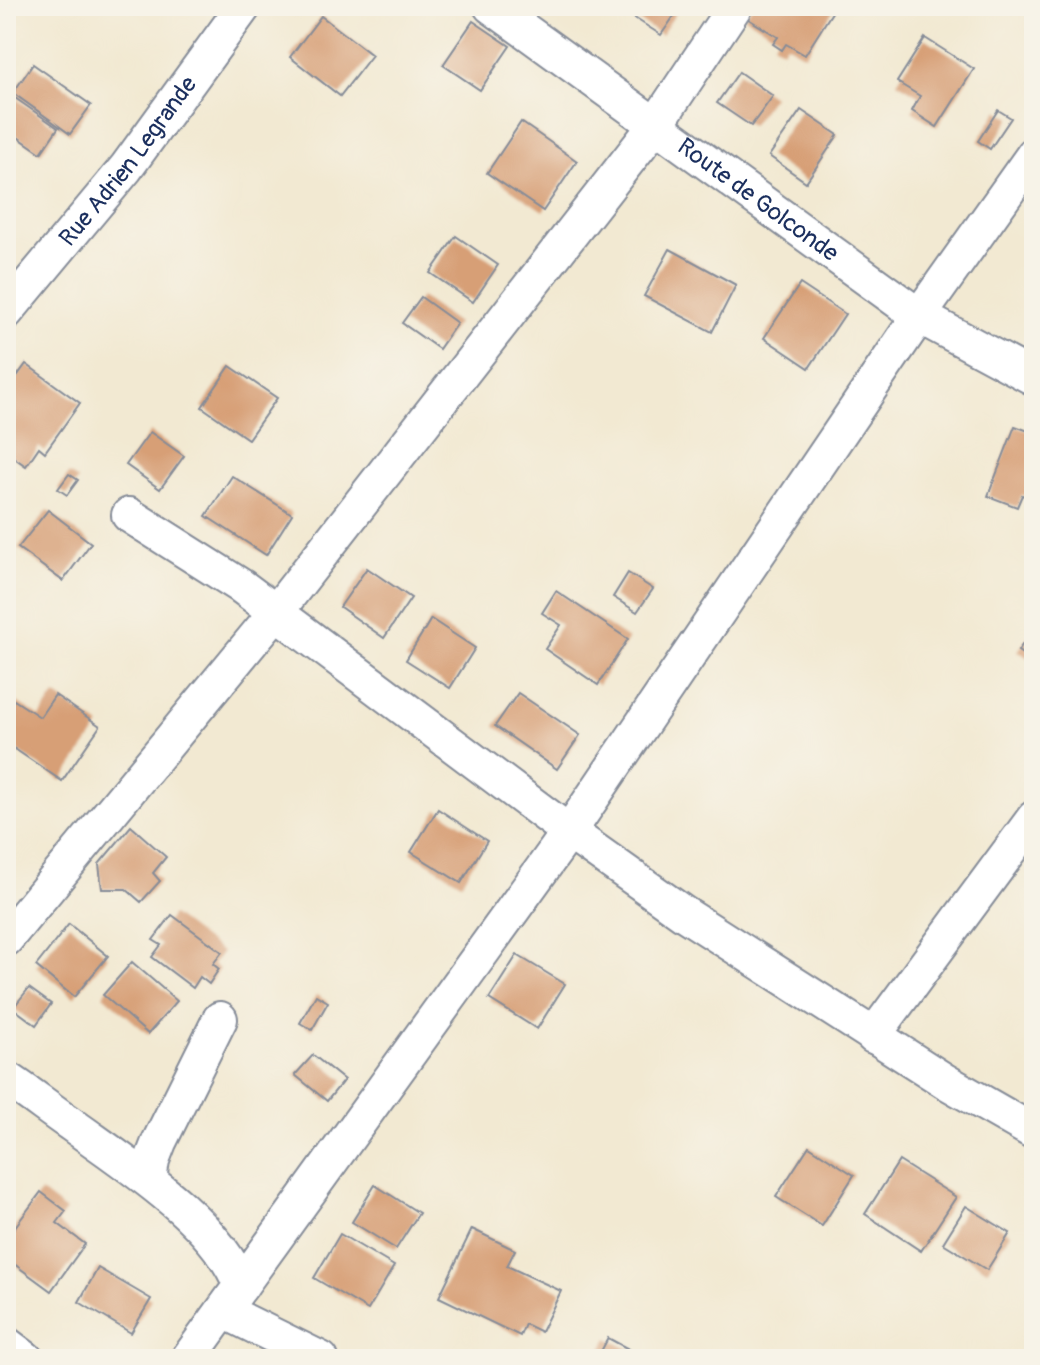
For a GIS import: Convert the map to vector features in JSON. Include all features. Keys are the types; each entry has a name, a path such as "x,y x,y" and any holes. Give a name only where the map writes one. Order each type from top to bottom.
{"street":[{"name":"Rue Adrien Legrande","path":"6,312 126,168 244,6"},
{"name":"Route de Golconde","path":"491,6 919,316 1034,378"},
{"path":"6,939 276,612 655,126 735,6"},
{"path":"188,1359 569,832 919,316 1034,154"},
{"path":"129,515 241,586 569,832 683,913 945,1081 1034,1132"},
{"path":"873,1036 1034,818"},
{"path":"149,1179 159,1142 220,1019"},
{"path":"6,1078 149,1179 221,1247 234,1269 232,1299"},
{"path":"232,1299 321,1359"},
{"path":"6,1344 26,1359"}],"building":[{"path":"624,6 681,6 661,35 622,10"},
{"path":"752,6 836,6 805,55 786,44 782,50 773,44 778,37 745,17"},
{"path":"321,16 372,55 340,96 290,57"},
{"path":"473,21 510,46 480,90 443,65"},
{"path":"925,38 974,69 937,127 912,111 920,96 897,82"},
{"path":"33,64 91,105 70,134 13,93"},
{"path":"739,72 773,96 751,126 717,103"},
{"path":"15,98 58,128 41,153 6,129 6,111"},
{"path":"801,110 838,135 806,182 769,156"},
{"path":"998,110 1011,118 990,149 978,141"},
{"path":"521,122 577,161 543,211 487,173"},
{"path":"456,236 498,265 473,302 430,273"},
{"path":"670,249 736,285 712,332 644,296"},
{"path":"800,284 845,314 809,368 764,338"},
{"path":"421,297 457,323 439,349 402,323"},
{"path":"26,364 80,403 45,452 39,447 26,466 6,452 6,383 10,386"},
{"path":"230,366 277,398 248,439 202,407"},
{"path":"1015,426 1034,433 1034,499 1022,495 1017,507 988,496"},
{"path":"150,432 184,456 160,489 126,465"},
{"path":"69,474 78,480 67,495 58,489"},
{"path":"232,476 292,514 266,555 206,516"},
{"path":"48,510 91,543 63,581 18,548"},
{"path":"367,568 411,598 384,638 340,607"},
{"path":"628,573 653,589 637,612 613,597"},
{"path":"556,591 628,639 598,685 545,649 561,625 542,613"},
{"path":"431,619 475,648 450,688 406,660"},
{"path":"1034,628 1034,662 1018,651"},
{"path":"518,693 580,735 557,769 495,726"},
{"path":"55,695 100,726 62,781 6,743 6,711 14,700 40,717"},
{"path":"438,809 487,841 461,883 411,852"},
{"path":"131,826 166,857 153,873 160,881 141,902 126,889 102,889 99,864"},
{"path":"172,915 222,952 213,964 219,969 209,984 200,977 193,988 152,957 161,945 153,940"},
{"path":"69,924 108,956 74,997 36,966"},
{"path":"517,955 565,984 537,1029 489,999"},
{"path":"132,962 177,1001 148,1034 103,995"},
{"path":"29,988 51,1004 36,1025 13,1008"},
{"path":"316,995 328,1002 312,1030 300,1023"},
{"path":"313,1055 344,1080 327,1101 295,1075"},
{"path":"809,1146 854,1175 822,1226 776,1197"},
{"path":"899,1161 956,1197 921,1251 865,1214"},
{"path":"375,1185 419,1213 396,1249 352,1222"},
{"path":"41,1192 66,1211 57,1223 85,1244 51,1291 6,1258 6,1239"},
{"path":"966,1206 1010,1233 987,1270 943,1243"},
{"path":"472,1229 515,1250 507,1266 561,1291 541,1332 525,1324 520,1336 439,1297"},
{"path":"340,1234 394,1266 368,1310 314,1278"},
{"path":"98,1268 151,1299 131,1333 79,1302"},
{"path":"608,1338 647,1359 597,1359"}]}
